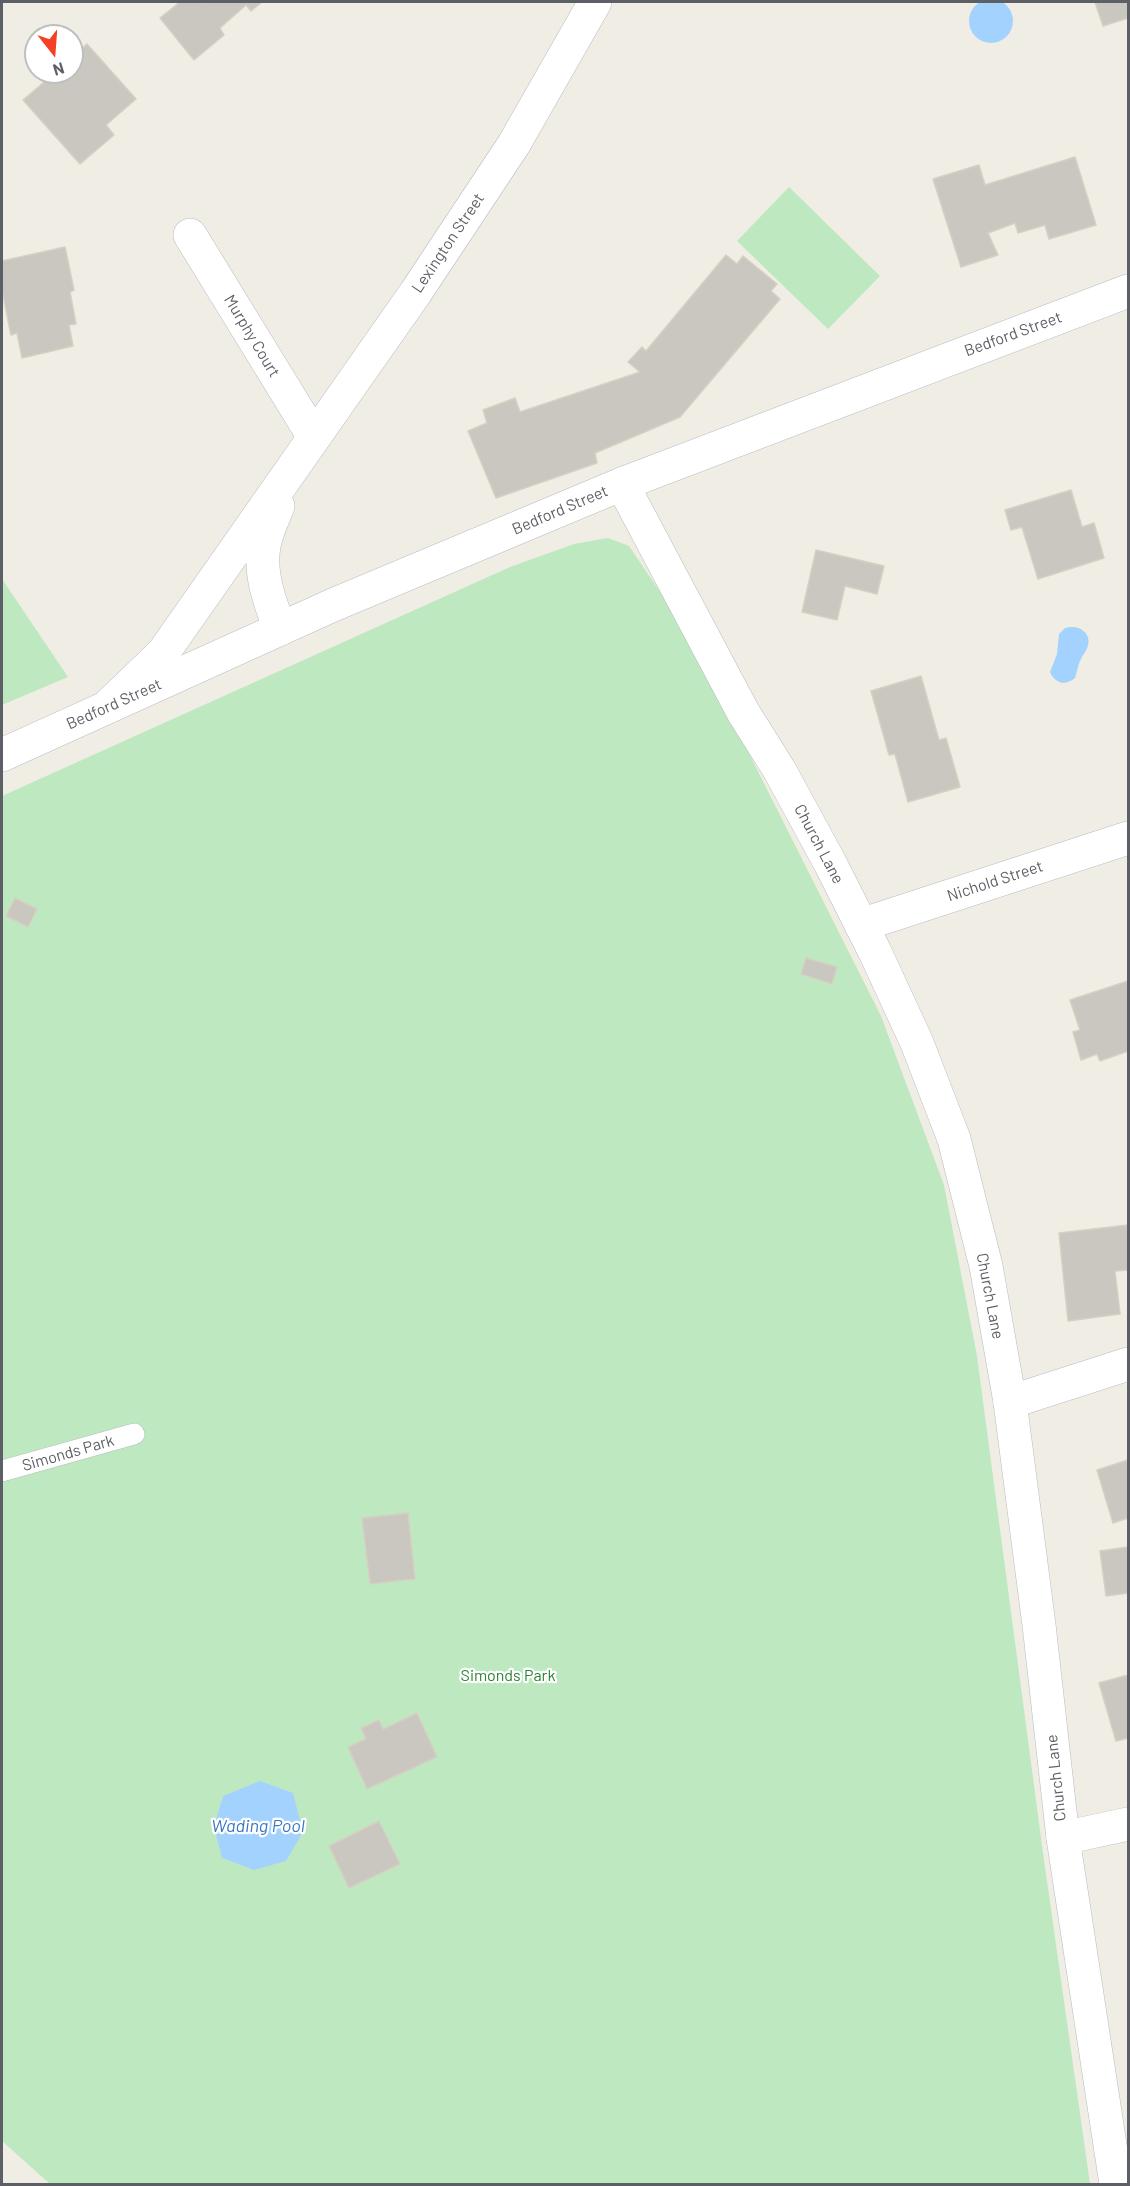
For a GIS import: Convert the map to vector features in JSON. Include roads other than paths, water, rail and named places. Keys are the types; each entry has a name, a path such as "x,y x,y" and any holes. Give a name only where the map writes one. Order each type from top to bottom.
{"street":[{"name":"Lexington Street","path":"105,708 163,653 416,292 514,144 595,2"},
{"name":"Murphy Court","path":"190,235 314,437"},
{"name":"Bedford Street","path":"2,755 280,629 621,484 1128,291"},
{"name":"Lexington Street","path":"280,629 272,609 262,564 264,545 288,476"},
{"name":"Church Lane","path":"621,484 744,712 780,771 861,925 917,1043 954,1139 986,1266 1010,1402 1039,1625 1063,1838 1116,2184"},
{"name":"Nichold Street","path":"861,925 1128,838"},
{"path":"1010,1402 1128,1364"},
{"path":"1063,1838 1128,1824"}],"lane":[{"name":"Simonds Park","path":"2,1471 134,1434"}],"water":[{"path":"991,-1 1007,5 1013,21 1007,37 991,43 975,37 969,21 975,5"},
{"path":"1065,628 1078,628 1087,634 1089,641 1075,678 1064,683 1055,679 1050,672 1057,654 1059,634"},
{"name":"Wading Pool","path":"260,1781 293,1793 303,1832 286,1861 254,1870 222,1858 214,1827 223,1796"}]}
